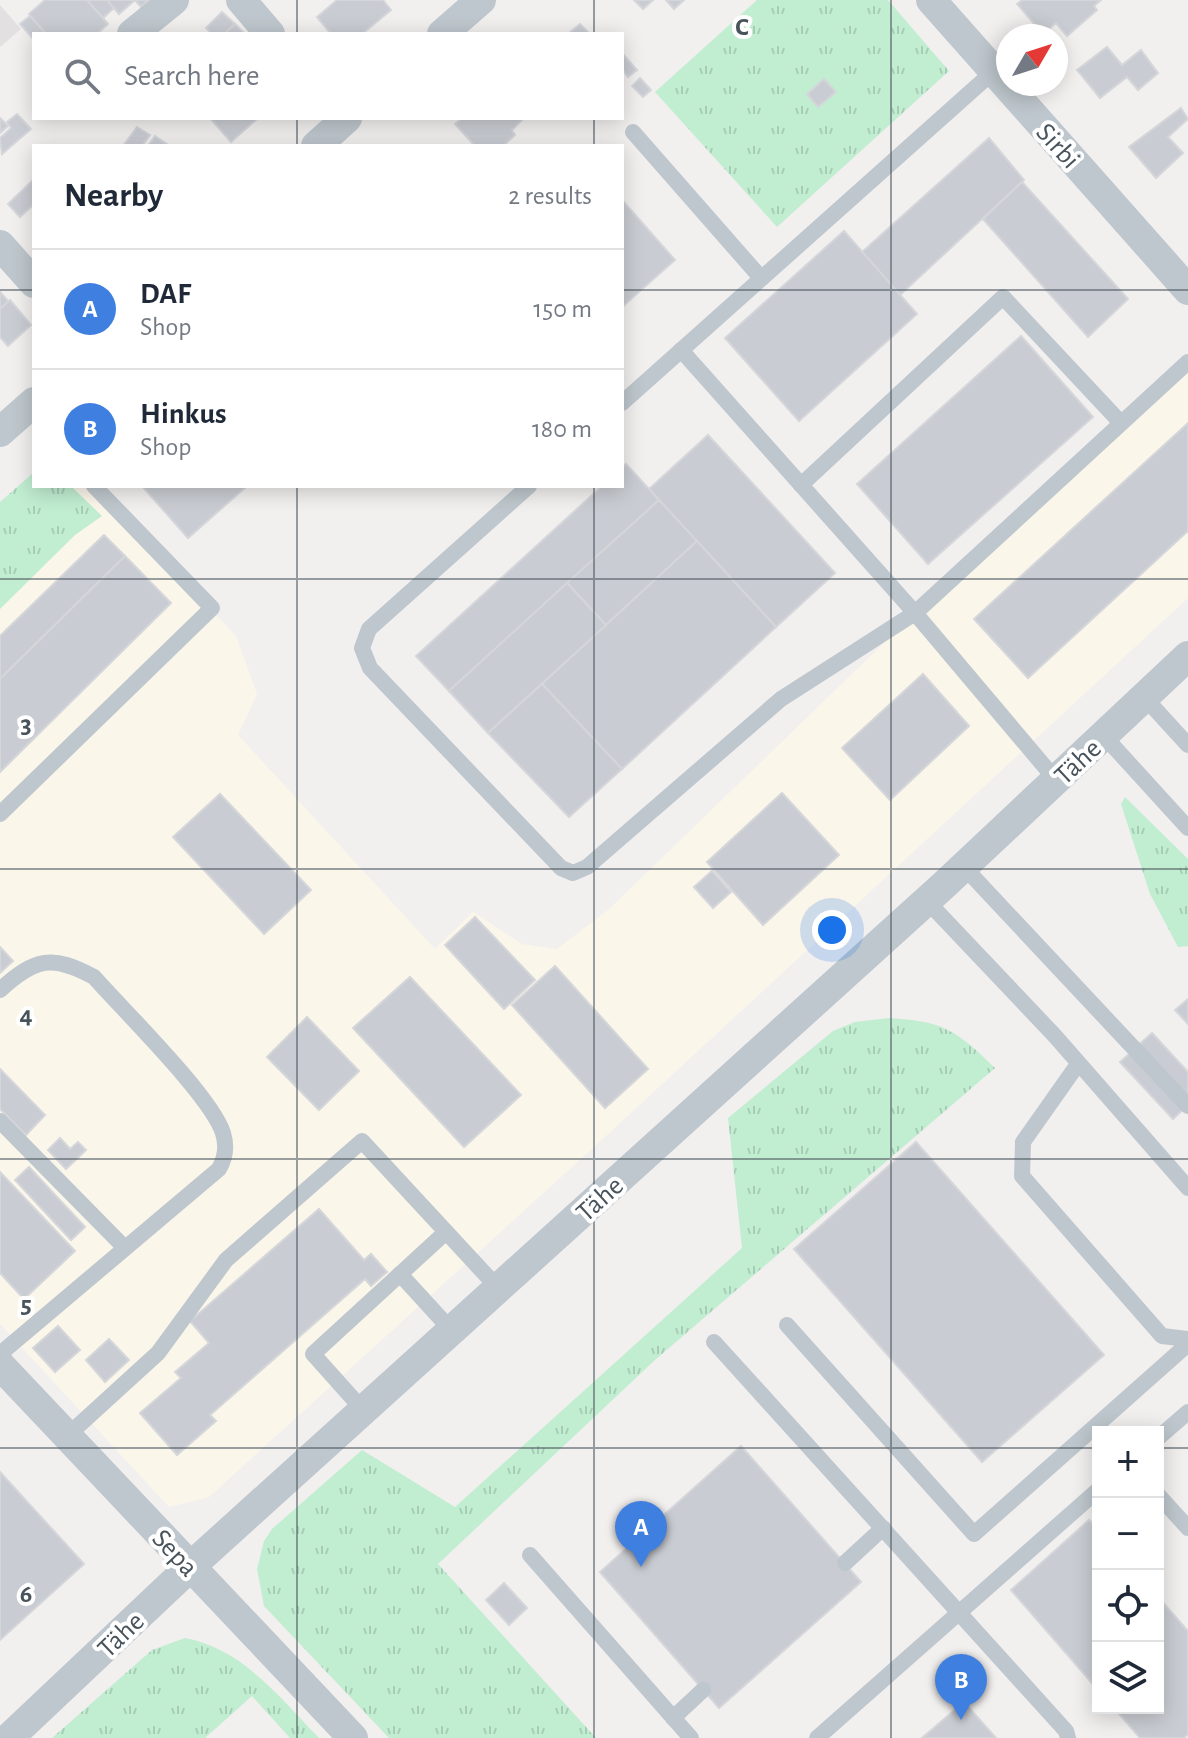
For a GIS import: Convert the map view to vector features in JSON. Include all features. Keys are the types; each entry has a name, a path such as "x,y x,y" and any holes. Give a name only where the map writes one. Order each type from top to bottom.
{"street":[{"path":"134,32 174,0"},
{"path":"241,0 268,32"},
{"path":"444,32 481,0"},
{"name":"Sirbi","path":"931,0 1188,290"},
{"path":"318,144 343,120"},
{"path":"0,245 32,281"},
{"name":"Tähe","path":"9,1738 190,1567 927,901 1188,656"},
{"name":"Sepa","path":"0,1365 353,1738"}],"lane":[{"path":"624,401 994,71"},
{"path":"633,132 761,278"},
{"path":"801,485 1003,297 1121,423"},
{"path":"681,350 915,613 1056,780"},
{"path":"527,488 369,629 362,648 370,668 561,868 573,873 587,867 781,699 915,613 1188,362"},
{"path":"0,814 212,608 96,488"},
{"path":"1145,698 1188,745"},
{"path":"1104,736 1188,828"},
{"path":"964,867 1188,1106"},
{"path":"927,901 1188,1188"},
{"path":"0,990 21,970 48,961 70,963 94,977 217,1121 225,1145 225,1159 219,1169 0,1354"},
{"path":"1078,1064 1023,1142 1022,1176 1162,1336 1188,1341"},
{"path":"0,1121 125,1248"},
{"path":"67,1436 158,1353 226,1260 362,1141 499,1289"},
{"path":"364,1411 313,1354 446,1232"},
{"path":"400,1274 453,1332"},
{"path":"787,1325 974,1534 1188,1341"},
{"path":"714,1342 958,1611 1068,1738"},
{"path":"1164,1433 1188,1412"},
{"path":"817,1738 1092,1495"},
{"path":"1161,1498 1188,1528"},
{"path":"845,1563 883,1528"},
{"path":"530,1555 691,1738"},
{"path":"673,1718 703,1690"}],"shaded area":[{"path":"0,5 21,29 0,47"},
{"path":"1188,362 1188,598 593,1148 209,1497 169,1507 0,1324 0,502 32,474 32,488 95,488 236,636 257,694 238,735 435,949 473,912 522,944 557,949 608,910 915,613"}],"green space":[{"path":"757,0 888,0 949,71 777,227 655,92"},
{"path":"32,474 32,488 73,488 102,516 75,535 0,609 0,502"},
{"path":"1125,797 1188,859 1188,946 1178,947 1150,894 1121,804"},
{"path":"889,1018 923,1022 948,1030 995,1068 655,1360 438,1564 596,1738 389,1738 264,1606 257,1569 264,1541 272,1529 362,1450 455,1507 742,1248 728,1118 833,1031 855,1022"},
{"path":"185,1638 225,1652 242,1664 274,1691 319,1738 290,1738 252,1696 205,1738 52,1738 152,1650"}],"building":[{"path":"45,0 87,0 108,24 99,32 44,32 29,14"},
{"path":"87,0 107,0 114,8 103,18"},
{"path":"107,0 135,0 119,14"},
{"path":"135,0 149,0 141,7"},
{"path":"337,0 383,0 391,10 364,32 329,32 317,17"},
{"path":"634,0 653,0 643,9"},
{"path":"666,0 684,0 674,9"},
{"path":"1022,0 1101,0 1094,6 1097,10 1068,35 1068,24 1034,24 1017,4"},
{"path":"222,12 235,24 226,32 210,32 206,28"},
{"path":"30,16 44,32 32,32 32,38 20,24"},
{"path":"235,24 243,32 226,32"},
{"path":"580,24 588,32 570,32"},
{"path":"1107,47 1122,65 1141,50 1158,73 1138,90 1127,77 1100,98 1077,70"},
{"path":"624,55 637,70 628,77 624,72"},
{"path":"640,78 651,90 643,97 632,86"},
{"path":"824,79 836,92 818,107 807,94"},
{"path":"1181,108 1188,119 1168,137 1183,153 1156,178 1129,147"},
{"path":"17,114 31,129 2,154 0,138 11,128 7,122"},
{"path":"0,118 8,126 0,133"},
{"path":"212,120 256,120 231,142"},
{"path":"460,120 522,120 512,130 515,135 505,144 473,144 455,124"},
{"path":"137,127 150,135 143,144 124,144"},
{"path":"155,136 167,144 149,144"},
{"path":"989,138 1024,180 900,295 862,252"},
{"path":"32,181 32,206 20,217 8,204"},
{"path":"1022,182 1128,299 1088,337 983,219"},
{"path":"624,202 675,260 624,305"},
{"path":"844,231 917,314 799,421 725,338"},
{"path":"0,292 8,301 0,309"},
{"path":"10,300 31,325 8,346 0,337 0,309"},
{"path":"1021,336 1093,417 928,564 857,484"},
{"path":"1188,423 1188,531 1028,678 974,619"},
{"path":"708,435 835,573 776,627 649,489"},
{"path":"626,464 659,500 449,691 416,656 600,488 624,488"},
{"path":"144,488 245,488 188,538"},
{"path":"659,500 697,541 606,625 567,583"},
{"path":"104,535 125,556 0,679 0,636"},
{"path":"697,541 776,627 622,769 542,684"},
{"path":"125,556 171,603 0,772 0,679"},
{"path":"567,583 606,625 488,733 449,691"},
{"path":"923,674 969,726 890,800 842,748"},
{"path":"542,684 622,769 569,817 488,733"},
{"path":"782,793 839,855 763,925 707,862"},
{"path":"220,794 311,890 264,934 173,837"},
{"path":"712,871 731,892 713,908 694,887"},
{"path":"475,917 535,980 504,1009 445,945"},
{"path":"0,947 13,961 0,973"},
{"path":"555,966 648,1069 605,1108 512,1005"},
{"path":"410,977 521,1095 464,1147 353,1028"},
{"path":"1188,999 1188,1024 1175,1010"},
{"path":"307,1017 359,1071 319,1110 267,1057"},
{"path":"1152,1033 1188,1072 1188,1105 1173,1119 1120,1062"},
{"path":"0,1069 45,1115 26,1135 0,1109"},
{"path":"60,1138 70,1149 78,1142 86,1150 66,1169 48,1150"},
{"path":"916,1142 1104,1355 982,1462 794,1249"},
{"path":"29,1167 85,1227 71,1240 15,1180"},
{"path":"0,1172 75,1251 24,1299 0,1273"},
{"path":"319,1209 364,1260 371,1254 387,1272 371,1286 365,1279 210,1415 216,1421 177,1455 140,1413 181,1378 175,1372 209,1343 190,1321"},
{"path":"58,1326 80,1350 55,1372 33,1348"},
{"path":"109,1339 129,1360 105,1382 86,1360"},
{"path":"741,1446 861,1582 719,1708 600,1572"},
{"path":"0,1472 84,1564 0,1640"},
{"path":"1089,1520 1092,1523 1092,1683 1011,1590"},
{"path":"504,1583 527,1608 509,1625 486,1600"},
{"path":"1164,1604 1188,1631 1188,1734 1184,1738 1140,1738 1119,1714 1164,1714"},
{"path":"964,1702 996,1738 922,1738"}],"place":[{"name":"DAF","path":"641,1567"},
{"name":"Hinkus","path":"961,1720"}]}
